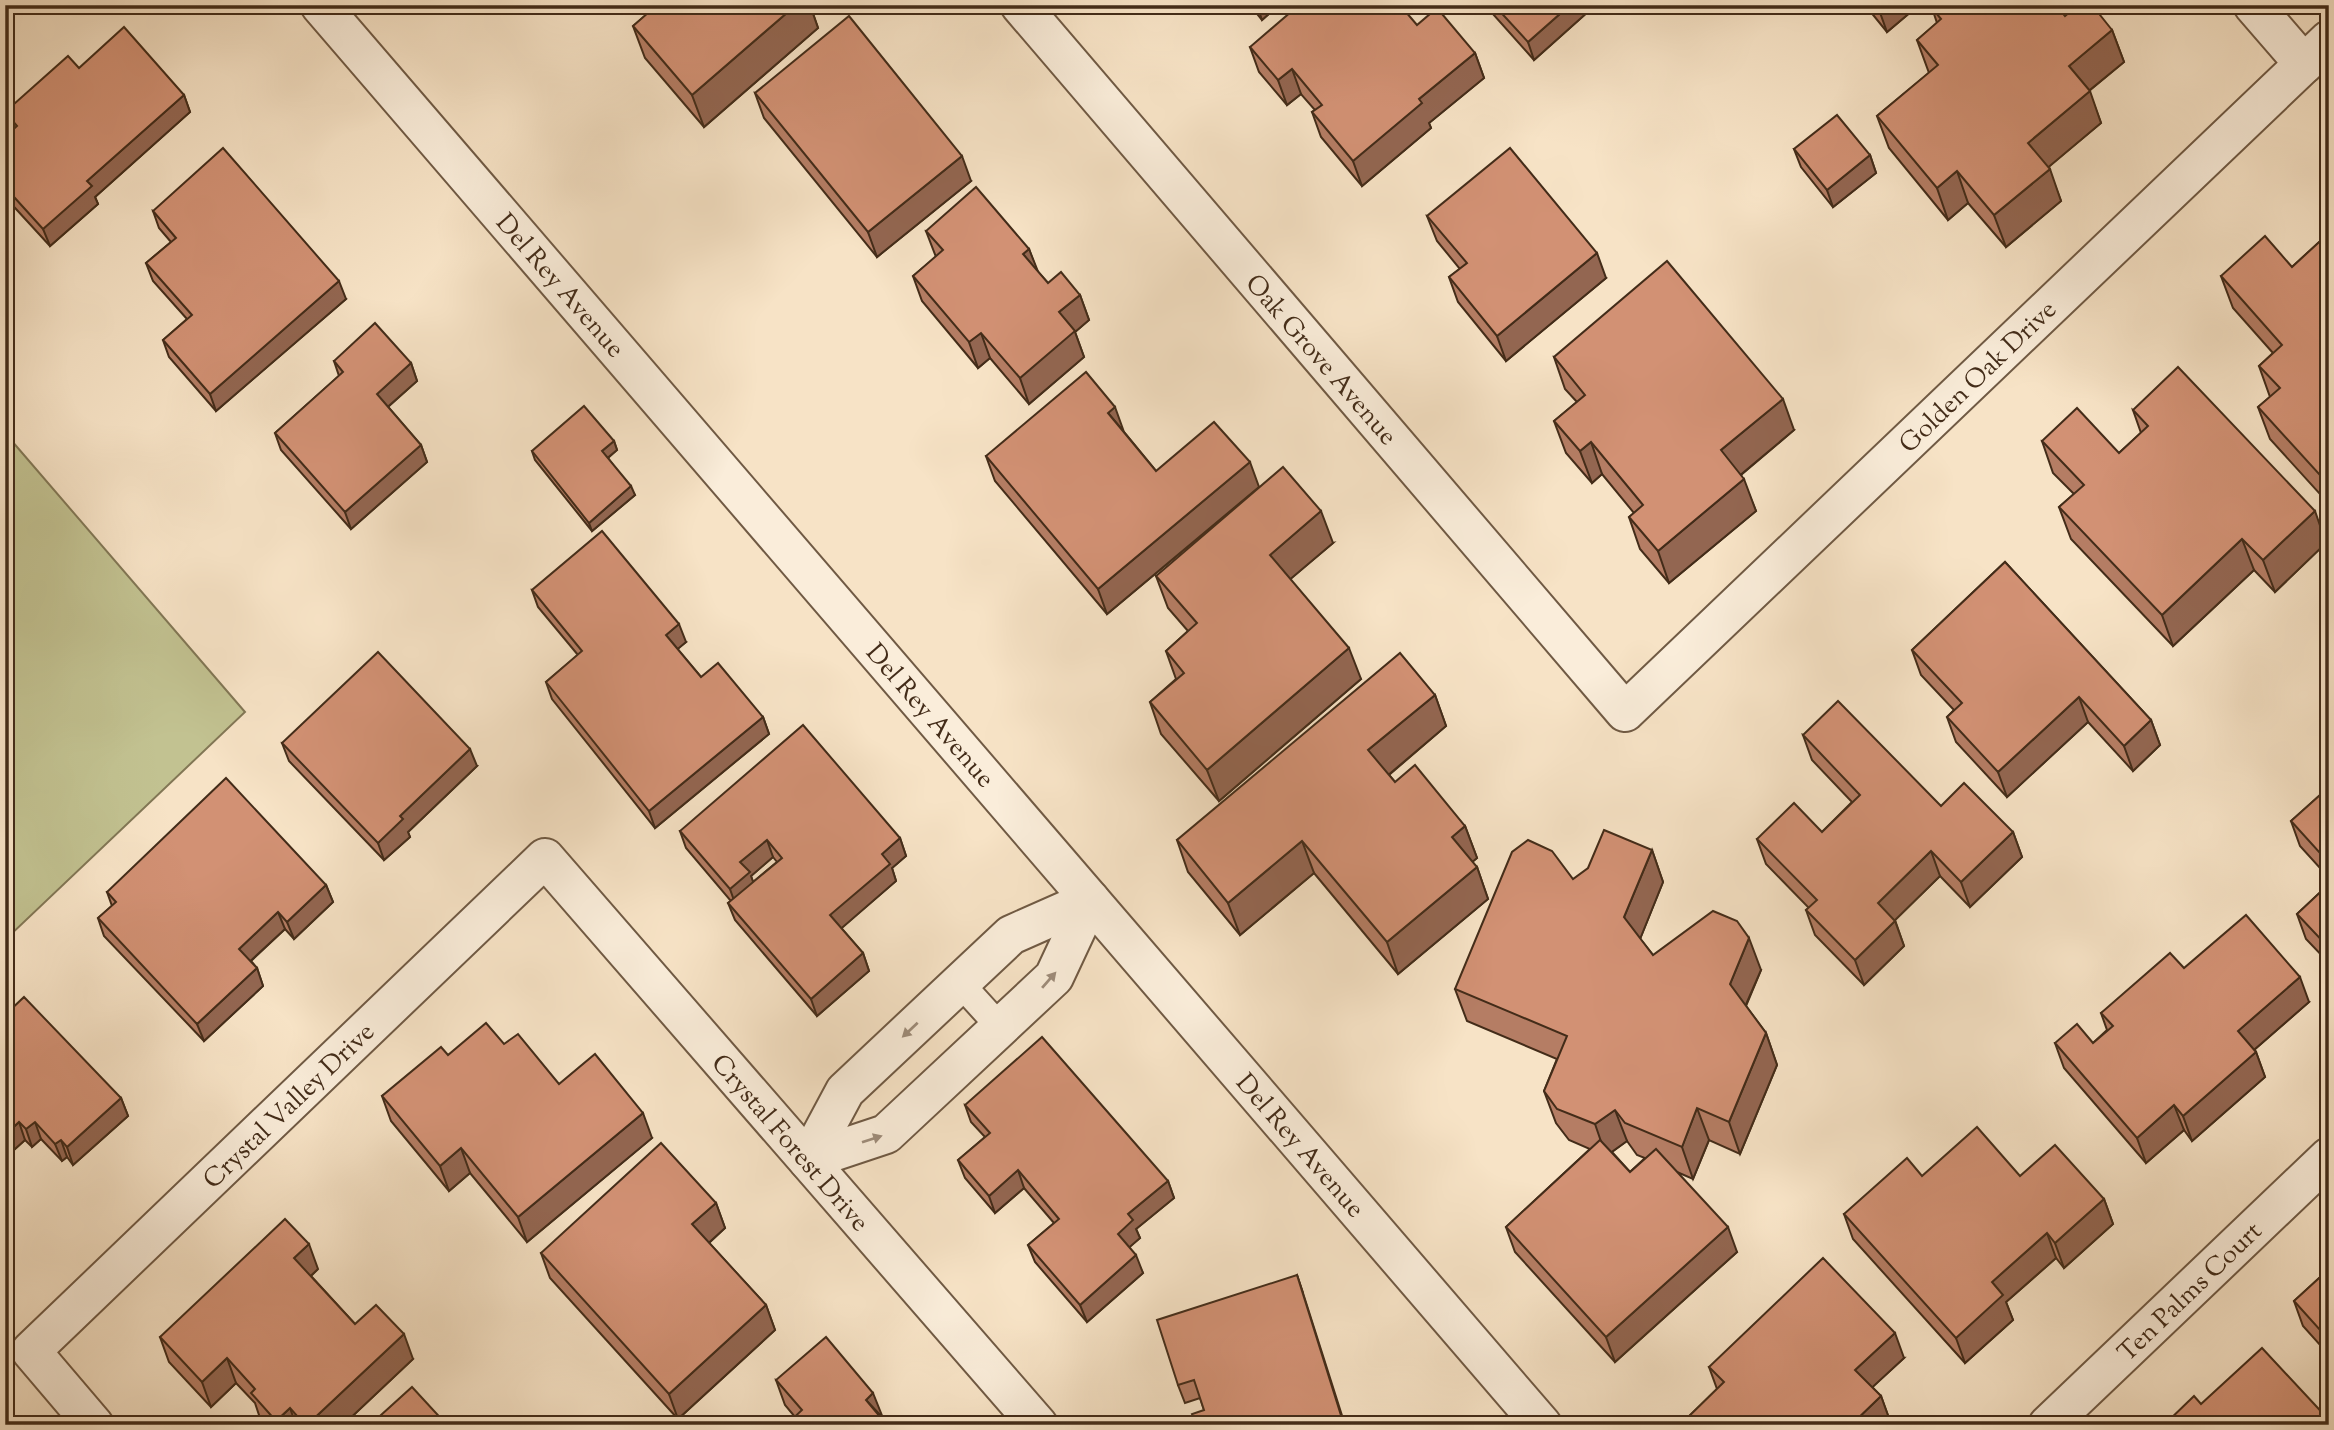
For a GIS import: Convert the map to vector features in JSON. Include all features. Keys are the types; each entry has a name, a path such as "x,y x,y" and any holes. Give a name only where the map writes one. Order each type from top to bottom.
{"street":[{"name":"Del Rey Avenue","path":"320,5 1542,1425"},
{"name":"Oak Grove Avenue","path":"1020,5 1625,712"},
{"path":"2253,5 2316,52"},
{"name":"Golden Oak Drive","path":"1625,712 2316,52"},
{"name":"Crystal Forest Drive","path":"545,858 1038,1425"},
{"name":"Crystal Valley Drive","path":"94,1425 31,1351 545,858"},
{"path":"808,1160 845,1091 1011,935 1090,900"},
{"path":"808,1160 886,1135 1054,977 1090,900"},
{"name":"Ten Palms Court","path":"2048,1425 2329,1157"}],"lane":[{"path":"960,983 1000,1027"}],"green space":[{"path":"5,433 245,712 5,940"}],"building":[{"path":"657,5 796,5 692,95 633,26"},
{"path":"1299,5 1400,5 1417,25 1437,8 1475,53 1419,99 1422,103 1353,161 1312,112 1322,105 1292,69 1278,80 1250,47"},
{"path":"1494,5 1570,5 1528,42"},
{"path":"1935,5 2056,5 2065,16 2078,5 2092,5 2112,30 2069,66 2090,91 2028,143 2050,169 1994,215 1957,171 1937,188 1877,116 1938,65 1917,40 1941,19 1932,8"},
{"path":"849,16 962,156 868,232 755,93"},
{"path":"124,27 184,95 87,181 92,186 43,229 5,187 5,137 17,126 5,112 68,56 79,68"},
{"path":"1837,115 1870,155 1827,190 1794,149"},
{"path":"223,148 339,281 210,394 163,340 192,315 146,263 176,238 153,211"},
{"path":"1510,148 1597,253 1497,336 1449,277 1467,263 1427,216"},
{"path":"976,187 1029,249 1023,254 1048,283 1061,272 1080,295 1059,312 1075,331 1020,378 981,333 969,342 913,276 943,250 926,231"},
{"path":"2329,233 2329,485 2258,407 2280,388 2259,366 2282,345 2221,276 2265,236 2292,267"},
{"path":"1667,261 1783,399 1721,450 1744,479 1658,551 1629,517 1643,505 1591,442 1580,451 1554,421 1585,395 1554,357"},
{"path":"375,323 411,363 377,394 421,445 345,512 275,433 343,372 334,361"},
{"path":"2178,367 2315,511 2263,560 2242,539 2162,615 2059,507 2084,485 2042,441 2077,408 2119,453 2148,426 2133,410"},
{"path":"1086,372 1115,407 1108,413 1156,471 1214,422 1250,462 1098,589 986,456"},
{"path":"584,406 614,441 602,451 631,486 589,523 532,451"},
{"path":"1283,467 1321,511 1270,555 1349,648 1207,770 1150,702 1184,673 1166,651 1197,623 1156,576"},
{"path":"602,531 679,624 666,635 701,677 718,663 763,717 649,811 546,682 582,651 532,590"},
{"path":"2005,562 2151,720 2124,746 2079,697 1998,772 1947,717 1962,703 1912,650"},
{"path":"378,652 470,749 400,816 403,819 378,843 282,743"},
{"path":"1400,653 1435,695 1368,750 1395,782 1415,765 1465,826 1452,837 1477,867 1387,942 1302,841 1228,903 1177,840"},
{"path":"1838,701 1941,806 1964,783 2013,832 1961,882 1931,851 1878,903 1895,921 1855,960 1806,910 1817,900 1757,839 1794,803 1822,832 1860,795 1803,735"},
{"path":"803,725 900,838 882,854 890,864 830,915 863,953 811,999 728,903 782,858 767,840 740,862 750,872 730,889 680,831"},
{"path":"226,778 326,885 287,922 278,912 239,949 257,968 197,1024 98,918 116,902 107,892"},
{"path":"2329,787 2329,863 2291,821"},
{"path":"1604,830 1652,850 1624,917 1653,955 1713,911 1737,921 1749,938 1730,984 1766,1033 1729,1122 1697,1108 1682,1147 1625,1123 1615,1110 1595,1124 1557,1109 1544,1091 1567,1036 1455,989 1512,852 1528,840 1552,851 1573,879 1588,868"},
{"path":"2329,884 2329,948 2297,914"},
{"path":"2246,915 2300,977 2238,1031 2256,1052 2183,1116 2174,1105 2137,1138 2055,1043 2077,1024 2093,1043 2113,1026 2101,1013 2170,953 2184,968"},
{"path":"24,997 121,1098 67,1147 61,1140 55,1144 35,1122 26,1129 19,1122 5,1135 5,1015"},
{"path":"486,1023 504,1044 518,1034 559,1084 595,1054 643,1113 518,1217 461,1148 440,1166 382,1096 441,1047 448,1055"},
{"path":"1042,1037 1168,1181 1128,1214 1133,1220 1118,1234 1136,1255 1080,1305 1028,1245 1059,1219 1018,1170 989,1196 958,1160 990,1133 965,1105"},
{"path":"1977,1127 2020,1176 2055,1145 2104,1199 2055,1243 2047,1233 1992,1282 2003,1295 1956,1338 1844,1214 1907,1158 1922,1176"},
{"path":"1600,1140 1630,1172 1656,1149 1728,1227 1606,1337 1506,1227"},
{"path":"661,1143 716,1203 692,1224 766,1305 669,1394 541,1253"},
{"path":"285,1219 309,1244 294,1258 355,1324 376,1305 404,1334 307,1425 290,1408 276,1421 251,1393 255,1389 227,1358 202,1382 160,1337"},
{"path":"1823,1258 1895,1333 1855,1370 1881,1396 1851,1425 1828,1425 1823,1420 1818,1425 1680,1425 1724,1382 1709,1367"},
{"path":"2329,1269 2329,1340 2294,1301"},
{"path":"1297,1275 1344,1425 1196,1425 1192,1414 1204,1410 1194,1380 1178,1385 1157,1320"},
{"path":"826,1337 873,1393 866,1400 887,1425 786,1425 802,1410 776,1380"},
{"path":"2262,1348 2329,1420 2329,1425 2164,1425 2194,1396 2201,1404"},
{"path":"412,1387 447,1425 370,1425"}]}
